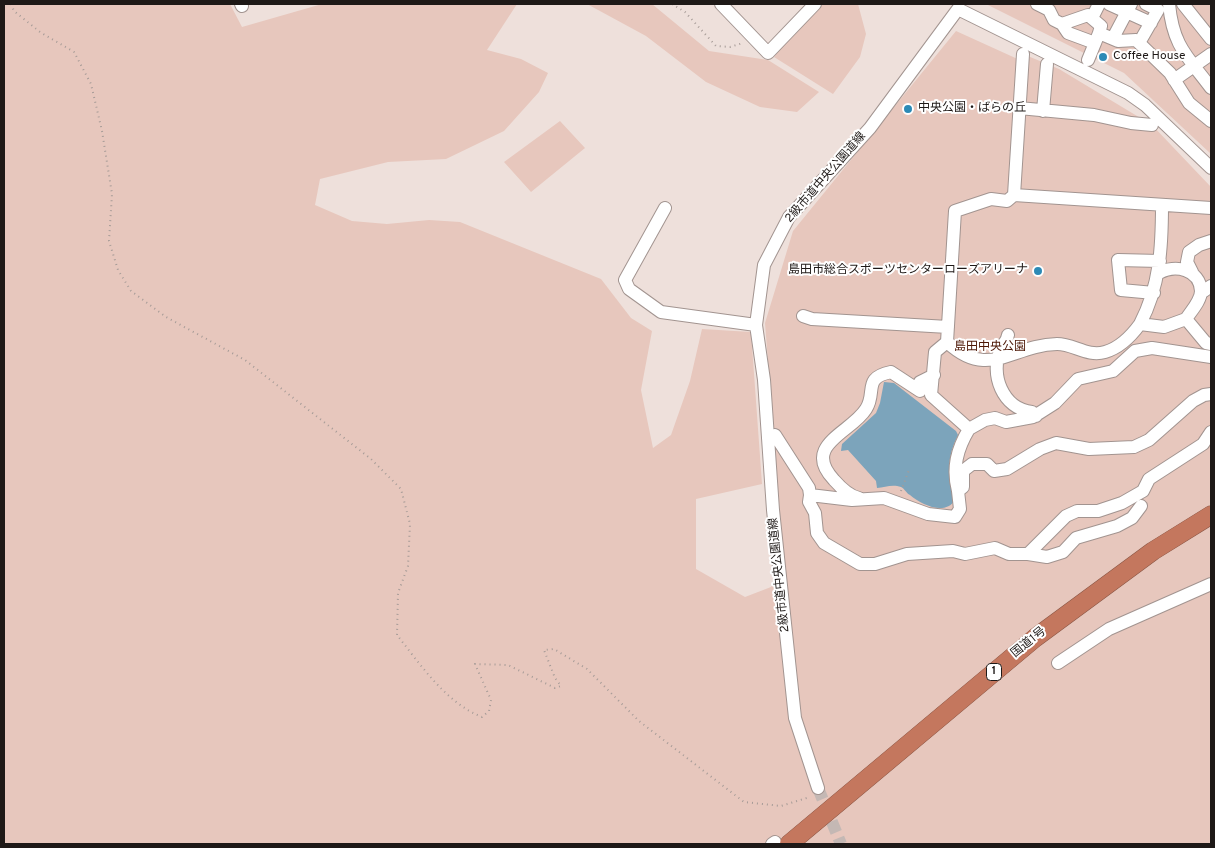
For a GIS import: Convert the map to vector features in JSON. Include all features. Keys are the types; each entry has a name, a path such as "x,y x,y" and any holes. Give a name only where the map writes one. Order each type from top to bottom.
{"highway":[{"name":"国道1号","path":"778,844 1035,638 1145,557 1211,515"}],"street":[{"path":"721,4 768,53 815,4"},
{"path":"1037,4 1052,5 1054,20 1062,24 1068,32 1118,41 1136,40 1174,80 1190,103 1211,121"},
{"path":"1092,18 1099,4"},
{"path":"1109,4 1151,23"},
{"path":"1104,37 1122,4"},
{"path":"1088,60 1131,4"},
{"path":"1139,43 1158,10 1146,4"},
{"path":"1169,4 1178,45 1211,88"},
{"path":"1183,4 1211,39"},
{"name":"2級市道中央公園道線","path":"816,792 795,718 772,510 764,380 756,325 764,265 789,217 870,128 957,5 1128,94 1145,106 1211,168"},
{"path":"1062,24 1088,15 1101,26 1104,37"},
{"path":"1014,195 1023,54"},
{"path":"1174,80 1211,54"},
{"path":"1044,111 1047,64"},
{"path":"1020,108 1094,115 1131,124 1152,125"},
{"path":"925,393 934,375 935,352 947,342 955,211 991,199 1007,201 1014,195 1211,208"},
{"path":"947,342 966,357 982,361 998,359 1026,349 1059,344 1087,353 1106,352 1134,334 1154,293 1159,267 1162,205"},
{"path":"665,208 625,280 629,289 662,312 756,325"},
{"path":"1140,324 1164,327 1186,319 1206,289 1199,282 1187,262 1189,252 1199,245 1211,241"},
{"path":"1154,293 1121,290 1118,260 1164,269 1178,268 1192,272"},
{"path":"803,316 812,319 948,327"},
{"path":"1186,319 1206,344 1211,344"},
{"path":"1008,335 998,359 995,373 998,385 1014,404 1024,411 1032,412 1036,416"},
{"path":"810,495 832,499 892,500 928,514 955,516 960,508 955,481 956,457 960,444 969,429 985,420 995,418 1006,422 1036,416 1055,402 1078,379 1113,371 1136,352 1152,348 1211,357"},
{"path":"867,499 855,497 842,489 828,474 823,458 826,445 867,408 872,381 880,374 891,372 925,393 969,429"},
{"path":"958,491 963,487 963,470 972,464 987,464 994,471 1007,468 1040,449 1056,443 1089,449 1134,447 1149,440 1193,401 1204,395 1211,394"},
{"path":"1028,554 1059,523 1077,510 1098,511 1122,504 1143,491 1148,480 1203,444 1211,432"},
{"path":"775,435 809,488 809,502 815,513 817,533 824,543 860,564 875,564 907,554 953,551 965,554 995,548 1009,554 1047,557 1062,552 1076,538 1118,526 1132,518 1141,506"},
{"path":"1059,523 1070,544"},
{"path":"1058,663 1109,629 1211,584"}],"path":[{"path":"11,4 14,11 40,32 74,52 91,84 102,131 112,194 109,241 118,270 131,291 166,317 245,360 371,459 401,489 410,524 408,566 398,593 397,635 444,690 466,710 482,716 489,711 491,700 475,664 508,665 555,688 561,686 555,678 544,650 554,648 587,669 639,721 744,802 781,806 816,792"},
{"path":"672,4 685,12 716,46 730,46 755,40"},
{"path":"898,497 909,470"}],"green space":[{"name":"島田中央公園","path":"4,4 230,4 242,27 322,4 517,4 487,50 521,59 548,73 539,92 504,131 446,159 388,162 320,179 315,205 352,221 387,224 429,220 460,222 601,279 631,318 652,331 641,390 653,448 671,435 690,381 702,329 751,332 762,484 696,499 696,569 745,597 771,587 784,565 765,323 793,231 956,31 1022,61 1023,54 1059,69 1152,125 1211,187 1211,844 4,844"},
{"path":"587,4 652,4 709,51 768,60 819,92 797,112 760,107 706,82 646,36"},
{"path":"814,4 858,4 866,34 860,57 833,94 774,57"},
{"path":"986,4 1211,4 1211,154 1124,73"},
{"path":"560,121 585,148 531,192 504,162"}],"water":[{"path":"884,382 894,383 956,431 958,435 954,443 949,468 950,484 955,500 951,505 940,508 927,505 915,499 898,486 877,488 876,481 848,450 841,451 842,444 876,413"}],"tunnel":[{"path":"818,788 841,844"}],"place":[{"name":"Coffee House","path":"1103,57"},
{"name":"中央公園・ばらの丘","path":"908,109"},
{"name":"島田市総合スポーツセンターローズアリーナ","path":"1038,271"}]}
